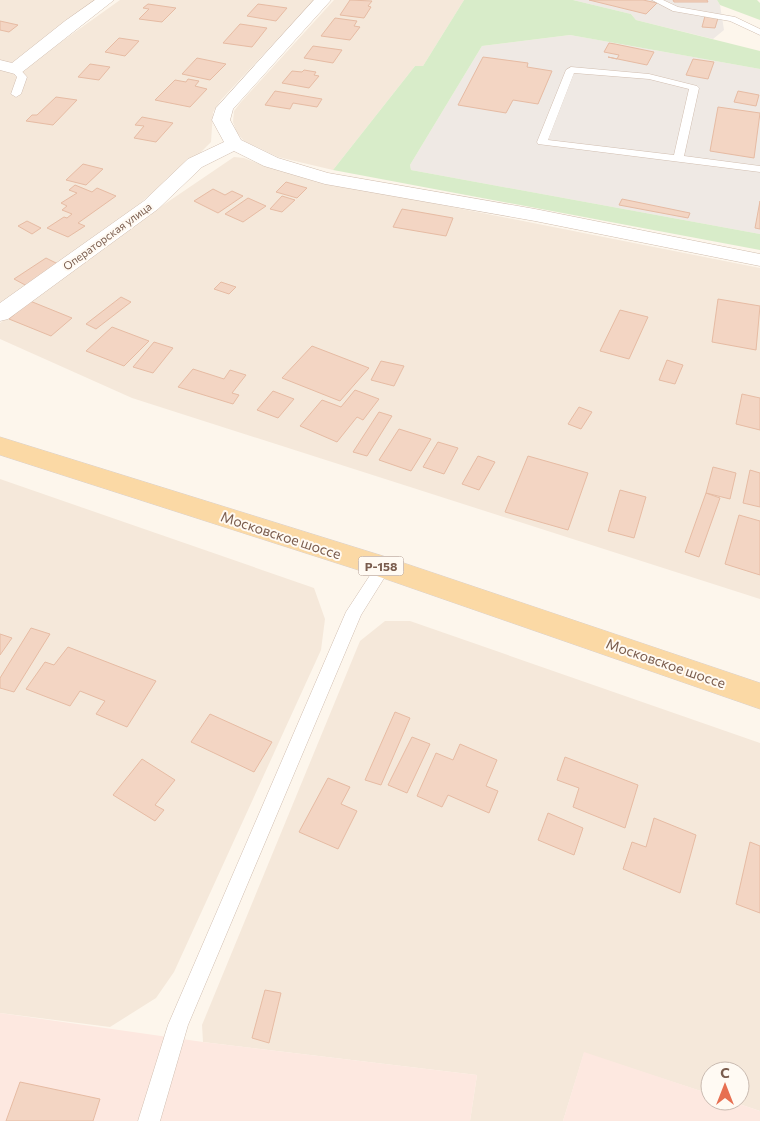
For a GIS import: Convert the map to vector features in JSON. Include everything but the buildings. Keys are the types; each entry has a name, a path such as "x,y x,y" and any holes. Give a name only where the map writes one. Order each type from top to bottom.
{"main road":[{"name":"Московское шоссе","path":"0,446 383,567 760,696"}],"street":[{"path":"8,67 35,55 53,38 106,0"},
{"path":"323,0 225,108 222,120 234,144 271,162 325,178 535,214 760,260"},
{"name":"Операторская улица","path":"0,314 152,205 195,163 234,144"}],"lane":[{"path":"656,0 676,9 732,19 760,32"},
{"path":"8,67 22,77 16,94"},
{"path":"678,160 694,88 674,80 571,70 542,142 678,160 760,169"},
{"path":"149,1121 178,1025 354,612 383,567"}],"shaded area":[{"path":"0,0 97,0 14,62 7,63 0,61"},
{"path":"120,0 314,0 221,100 213,112 211,142 197,156 137,206 0,308 0,70 47,52"},
{"path":"334,0 464,0 423,66 415,66 333,170 278,157 244,141 237,133 233,122 234,111 241,102"},
{"path":"573,0 717,0 720,5 724,30 713,39 636,20 631,14"},
{"path":"570,35 760,69 760,234 411,170 410,165 482,46"},
{"path":"234,157 244,158 267,167 321,181 760,268 760,599 132,398 0,339 0,323 150,214"},
{"path":"0,479 314,588 325,619 321,650 174,972 156,998 110,1027 0,1013"},
{"path":"385,621 410,621 760,743 760,1111 750,1108 750,1061 700,1061 700,1091 584,1053 563,1121 470,1121 477,1075 203,1042 202,1025 360,641"},
{"path":"0,1013 203,1042 477,1075 470,1121 0,1121"},
{"path":"584,1052 700,1091 700,1111 750,1111 750,1108 760,1111 760,1121 563,1121"}],"green space":[{"path":"464,0 573,0 631,14 636,20 760,51 760,69 570,35 482,46 410,165 411,170 760,234 760,250 333,170 415,66 423,66"},
{"path":"717,0 757,0 760,3 760,20 720,5"}]}
